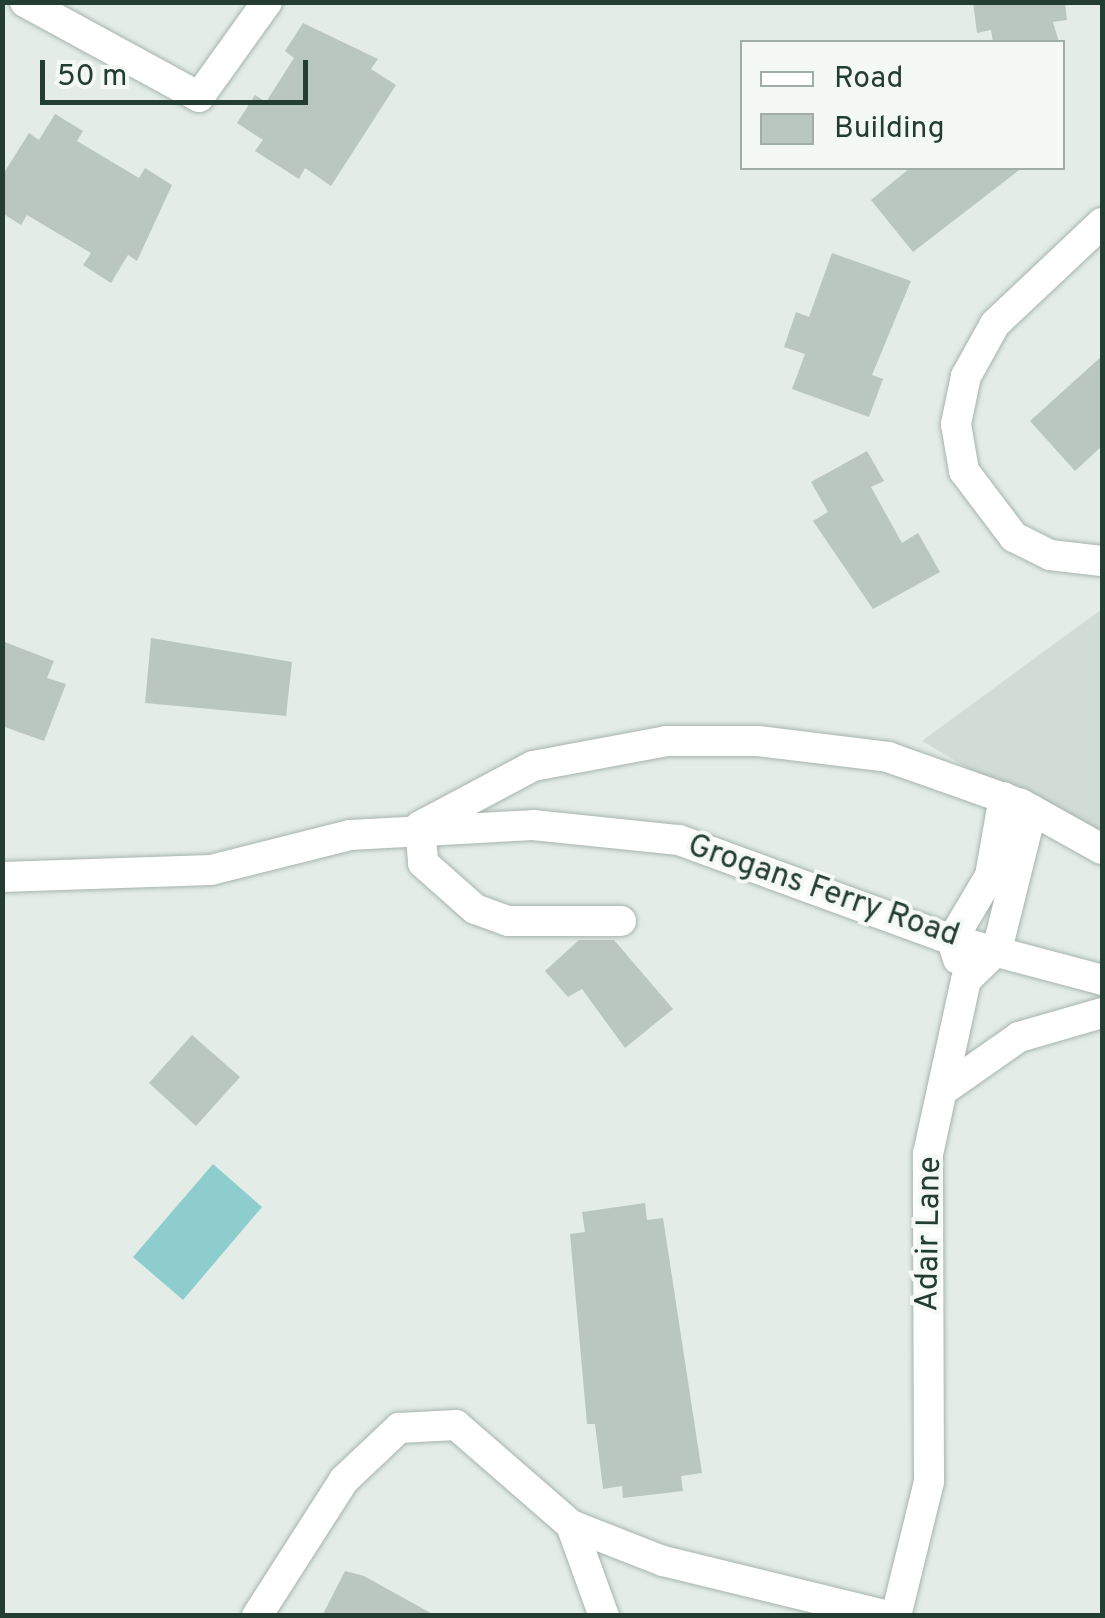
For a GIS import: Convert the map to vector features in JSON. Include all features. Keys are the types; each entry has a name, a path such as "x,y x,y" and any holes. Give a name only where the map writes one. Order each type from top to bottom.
{"street":[{"path":"25,2 199,97 267,2"},
{"path":"1102,224 994,324 966,376 956,424 964,471 1014,537 1050,554 1102,560"},
{"name":"Grogans Ferry Road","path":"420,826 533,766 666,741 888,757 1018,803 1102,849"},
{"path":"1018,803 997,950 966,980 952,940 990,876 1018,803"},
{"name":"Grogans Ferry Road","path":"2,877 211,870 420,826 533,825 679,840 952,940 1102,980"},
{"path":"420,826 423,863 475,910 508,921 621,921"},
{"name":"Adair Lane","path":"896,1616 929,1482 928,1154 966,980"},
{"path":"942,1092 1019,1036 1102,1013"},
{"path":"257,1616 344,1480 399,1428 456,1425 572,1525 663,1561 888,1616"},
{"path":"572,1525 604,1616"}],"shaded area":[{"path":"1102,609 1102,847 922,741"}],"water":[{"path":"213,1164 262,1207 183,1300 133,1257"}],"building":[{"path":"973,2 1065,2 1067,20 1053,22 1058,40 993,40 991,30 977,33"},
{"path":"303,23 378,59 371,69 396,85 331,186 305,168 299,179 255,151 263,140 237,123 255,95 266,102 294,58 285,51"},
{"path":"55,114 83,131 77,141 139,178 145,168 172,185 137,261 128,255 111,283 83,265 91,253 27,215 21,225 2,213 2,176 29,133 39,140"},
{"path":"908,170 1019,170 913,252 871,200"},
{"path":"832,253 911,281 872,375 883,379 869,417 792,389 805,354 784,347 796,312 809,317"},
{"path":"1102,356 1102,446 1075,471 1030,421"},
{"path":"867,451 884,481 871,487 902,543 918,533 940,572 873,609 813,521 828,512 811,482"},
{"path":"151,638 292,662 286,716 145,703"},
{"path":"2,641 54,661 47,678 66,684 44,741 2,726"},
{"path":"579,940 614,940 673,1009 625,1048 582,989 568,997 545,971"},
{"path":"192,1035 240,1077 196,1126 149,1083"},
{"path":"645,1203 647,1220 663,1218 702,1473 681,1476 683,1491 623,1498 622,1486 603,1489 595,1424 587,1424 570,1234 585,1232 582,1212"},
{"path":"345,1571 364,1576 436,1616 322,1616"}]}
